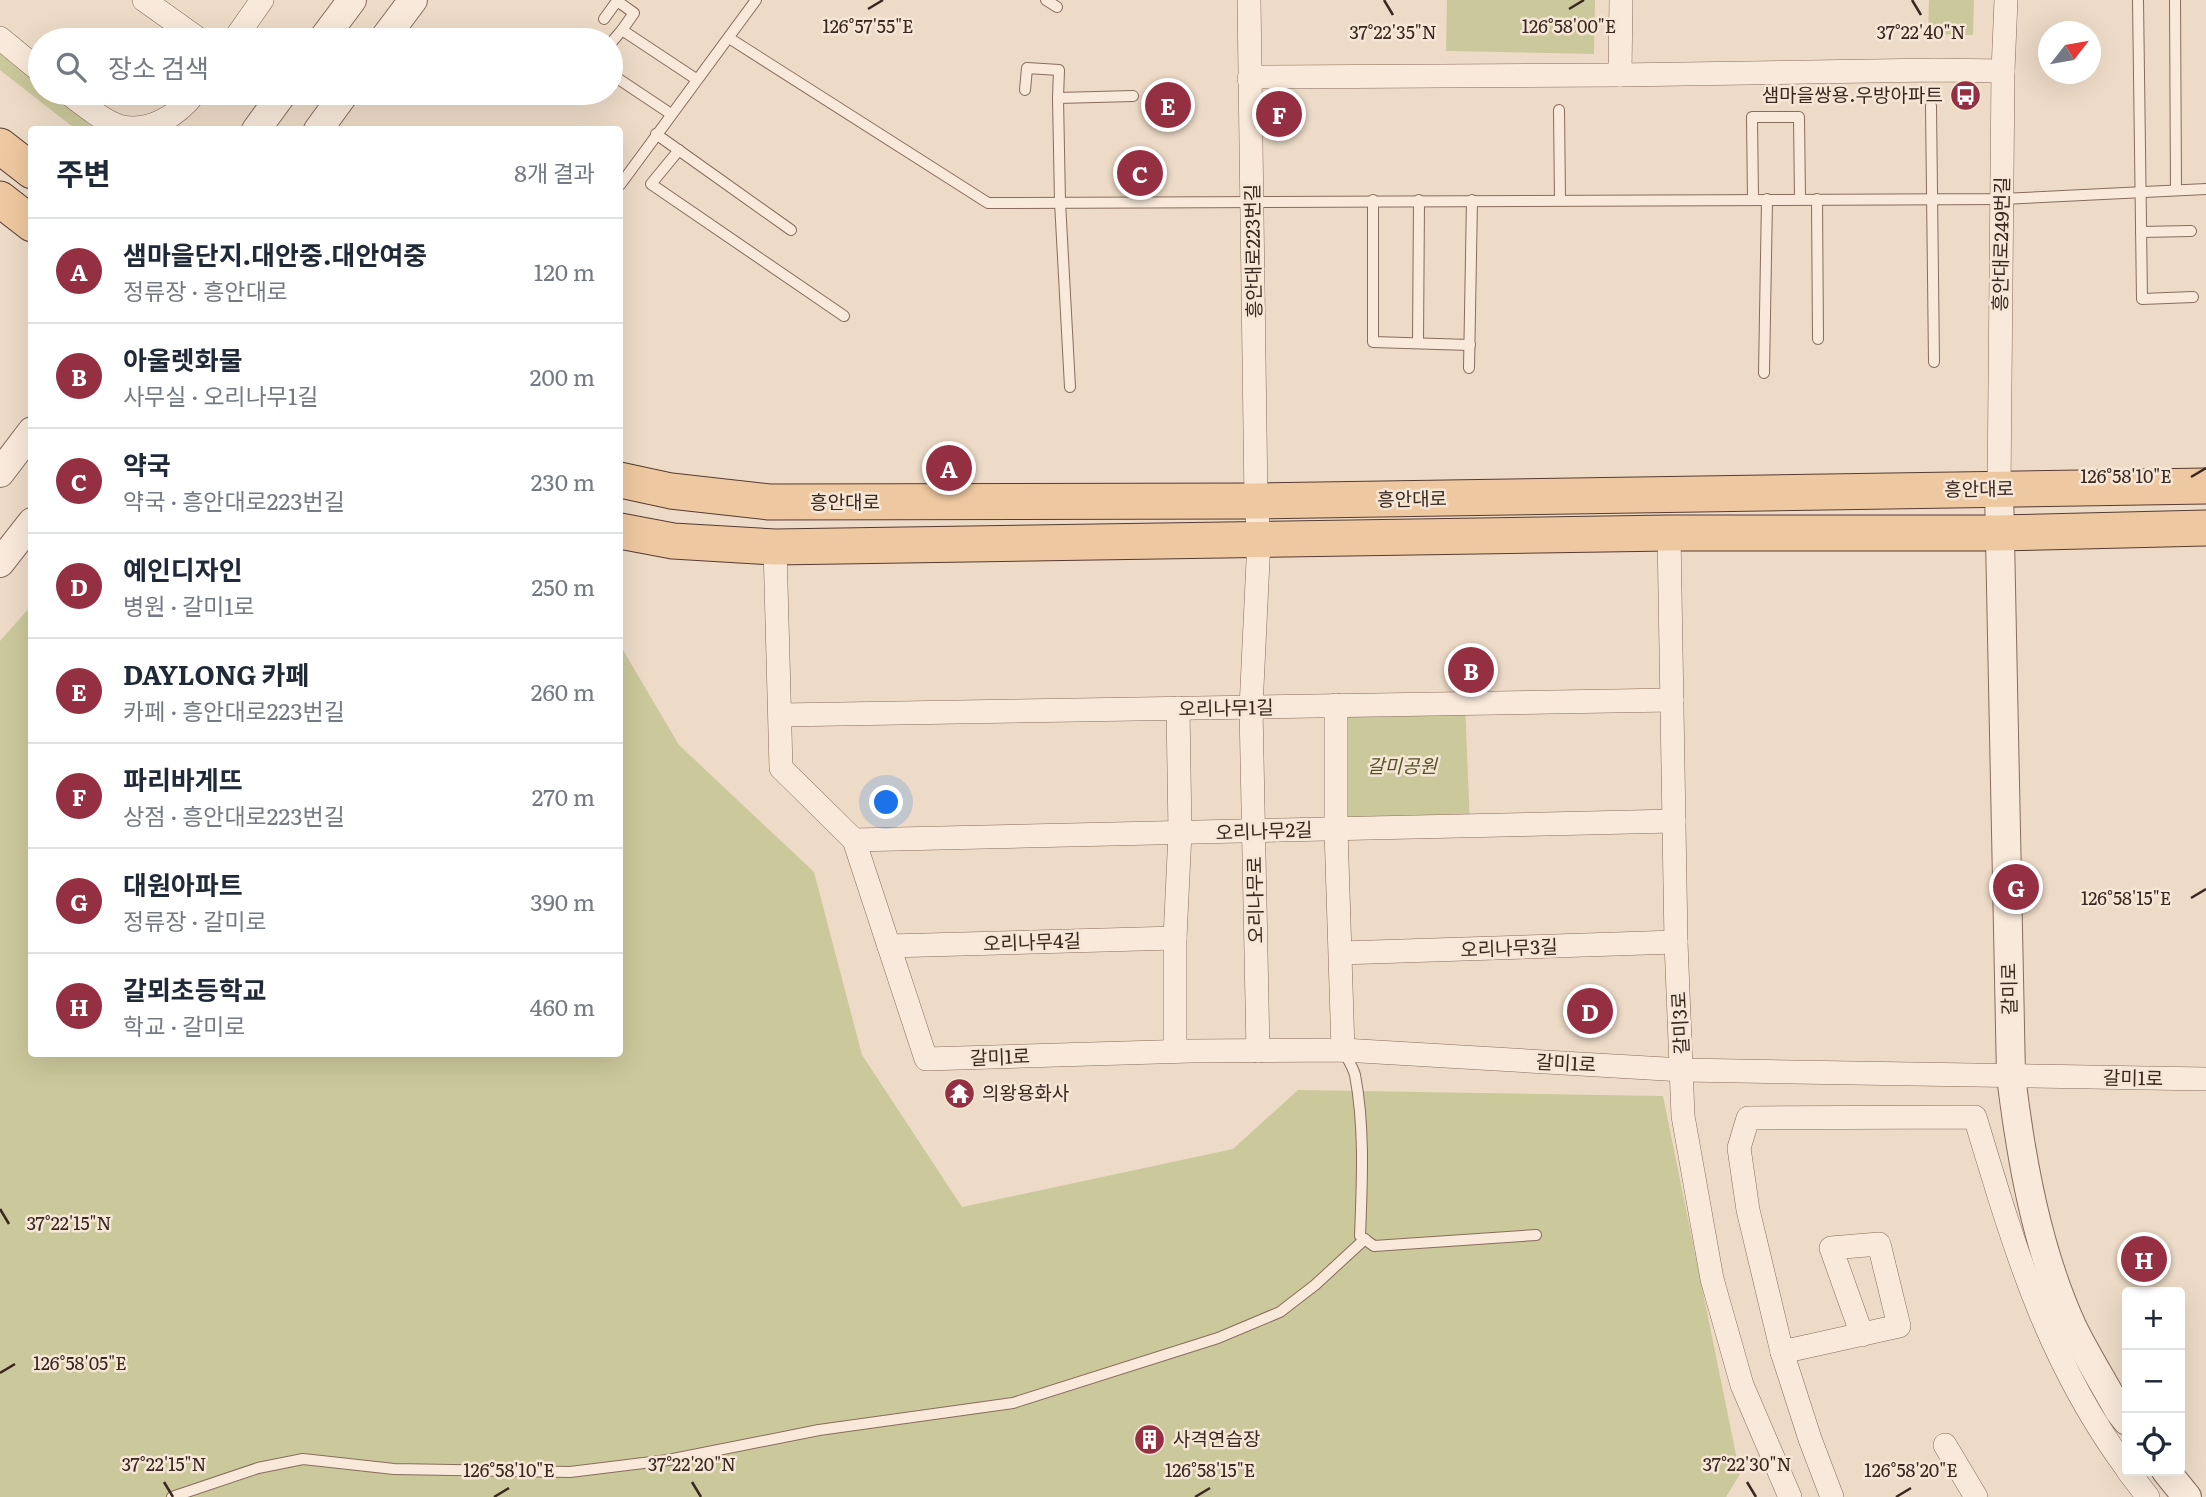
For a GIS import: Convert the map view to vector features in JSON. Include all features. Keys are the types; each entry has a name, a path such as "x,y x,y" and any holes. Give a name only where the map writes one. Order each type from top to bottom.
{"main road":[{"path":"0,146 28,168"},
{"name":"흥안대로","path":"623,481 671,491 769,502 1256,501 2206,486"},
{"path":"2131,487 2132,529"},
{"path":"1329,500 1329,539"},
{"name":"흥안대로","path":"623,532 673,541 775,547 1669,533 1998,533 2206,528"}],"street":[{"path":"144,0 183,28"},
{"path":"242,28 262,0"},
{"path":"331,28 352,0"},
{"path":"392,28 413,0"},
{"name":"흥안대로223번길","path":"1249,0 1256,501 1259,540"},
{"path":"1620,75 1621,0"},
{"name":"흥안대로249번길","path":"1999,489 2006,0"},
{"path":"0,38 28,61"},
{"path":"1249,79 2003,71"},
{"path":"83,105 118,125 131,126"},
{"path":"147,126 167,120 186,105"},
{"path":"259,126 275,105"},
{"path":"321,126 336,105"},
{"path":"0,473 28,436"},
{"name":"갈미로","path":"1999,489 2011,1076 2039,1232 2072,1326 2122,1415"},
{"path":"0,563 28,527"},
{"name":"갈미3로","path":"1669,533 1676,942 1683,1115 1712,1279 1742,1385 1790,1497"},
{"name":"오리나무로","path":"1258,1051 1251,708 1259,540"},
{"path":"775,547 781,768 854,840 889,946"},
{"name":"오리나무1길","path":"780,715 1672,700"},
{"path":"1336,705 1336,829 1343,1050"},
{"path":"1175,1051 1175,938 1180,834 1178,708"},
{"name":"오리나무2길","path":"854,840 1674,821"},
{"name":"오리나무4길","path":"889,946 1175,938"},
{"name":"오리나무3길","path":"1341,953 1676,942"},
{"name":"갈미1로","path":"889,946 926,1059 1175,1051 1343,1050 1683,1069 2206,1079"},
{"path":"1832,1497 1782,1352 1748,1210 1739,1148 1748,1118 1975,1117 2014,1247 2037,1308 2066,1373 2105,1439 2122,1462"},
{"path":"1782,1352 1862,1335"},
{"path":"1945,1445 1976,1497"},
{"path":"2132,1476 2148,1497"}],"lane":[{"path":"623,181 755,0"},
{"path":"1046,0 1057,7"},
{"path":"2138,0 2142,299 2193,298"},
{"path":"2175,0 2176,190"},
{"path":"604,19 617,1 634,13 623,29"},
{"path":"623,31 696,79"},
{"path":"729,38 988,203 2002,199 2206,189"},
{"path":"1025,90 1027,68 1059,70 1060,202 1070,387"},
{"path":"623,82 671,114"},
{"path":"1058,98 1133,96"},
{"path":"1931,106 1934,362"},
{"path":"1559,110 1560,200"},
{"path":"1753,199 1752,117 1799,117 1800,199"},
{"path":"656,134 791,230"},
{"path":"679,150 651,184 844,316"},
{"path":"1764,373 1767,199"},
{"path":"1817,199 1818,339"},
{"path":"1373,200 1373,342 1470,345"},
{"path":"1418,343 1419,200"},
{"path":"1469,368 1472,200"},
{"path":"2141,232 2191,231"},
{"path":"1343,1050 1354,1073 1362,1159 1360,1236 1374,1246 1536,1235"},
{"path":"172,1497 258,1468 303,1459 385,1469 570,1472 667,1460 819,1430 1013,1403 1218,1338 1280,1312 1315,1285 1365,1239"}],"green space":[{"path":"1447,0 1595,0 1594,54 1446,51"},
{"path":"1929,0 1974,0 1973,35 1928,34"},
{"path":"0,42 28,65 28,92 0,70"},
{"path":"45,105 80,105 112,126 73,126"},
{"path":"28,609 28,1057 623,1057 623,650 679,745 814,872 862,1055 962,1207 1233,1149 1298,1090 1663,1096 1740,1474 1726,1497 0,1497 0,641"},
{"name":"갈미공원","path":"1465,703 1470,826 1336,829 1336,705"}],"place":[{"name":"샘마을쌍용.우방아파트","path":"1966,95"},
{"name":"DAYLONG 카페","path":"1168,105"},
{"name":"파리바게뜨","path":"1279,114"},
{"name":"약국","path":"1140,173"},
{"name":"샘마을단지.대안중.대안여중","path":"949,468"},
{"name":"아울렛화물","path":"1471,670"},
{"name":"대원아파트","path":"2016,887"},
{"name":"예인디자인","path":"1590,1011"},
{"name":"의왕용화사","path":"959,1093"},
{"name":"갈뫼초등학교","path":"2144,1259"},
{"name":"사격연습장","path":"1150,1439"}]}
